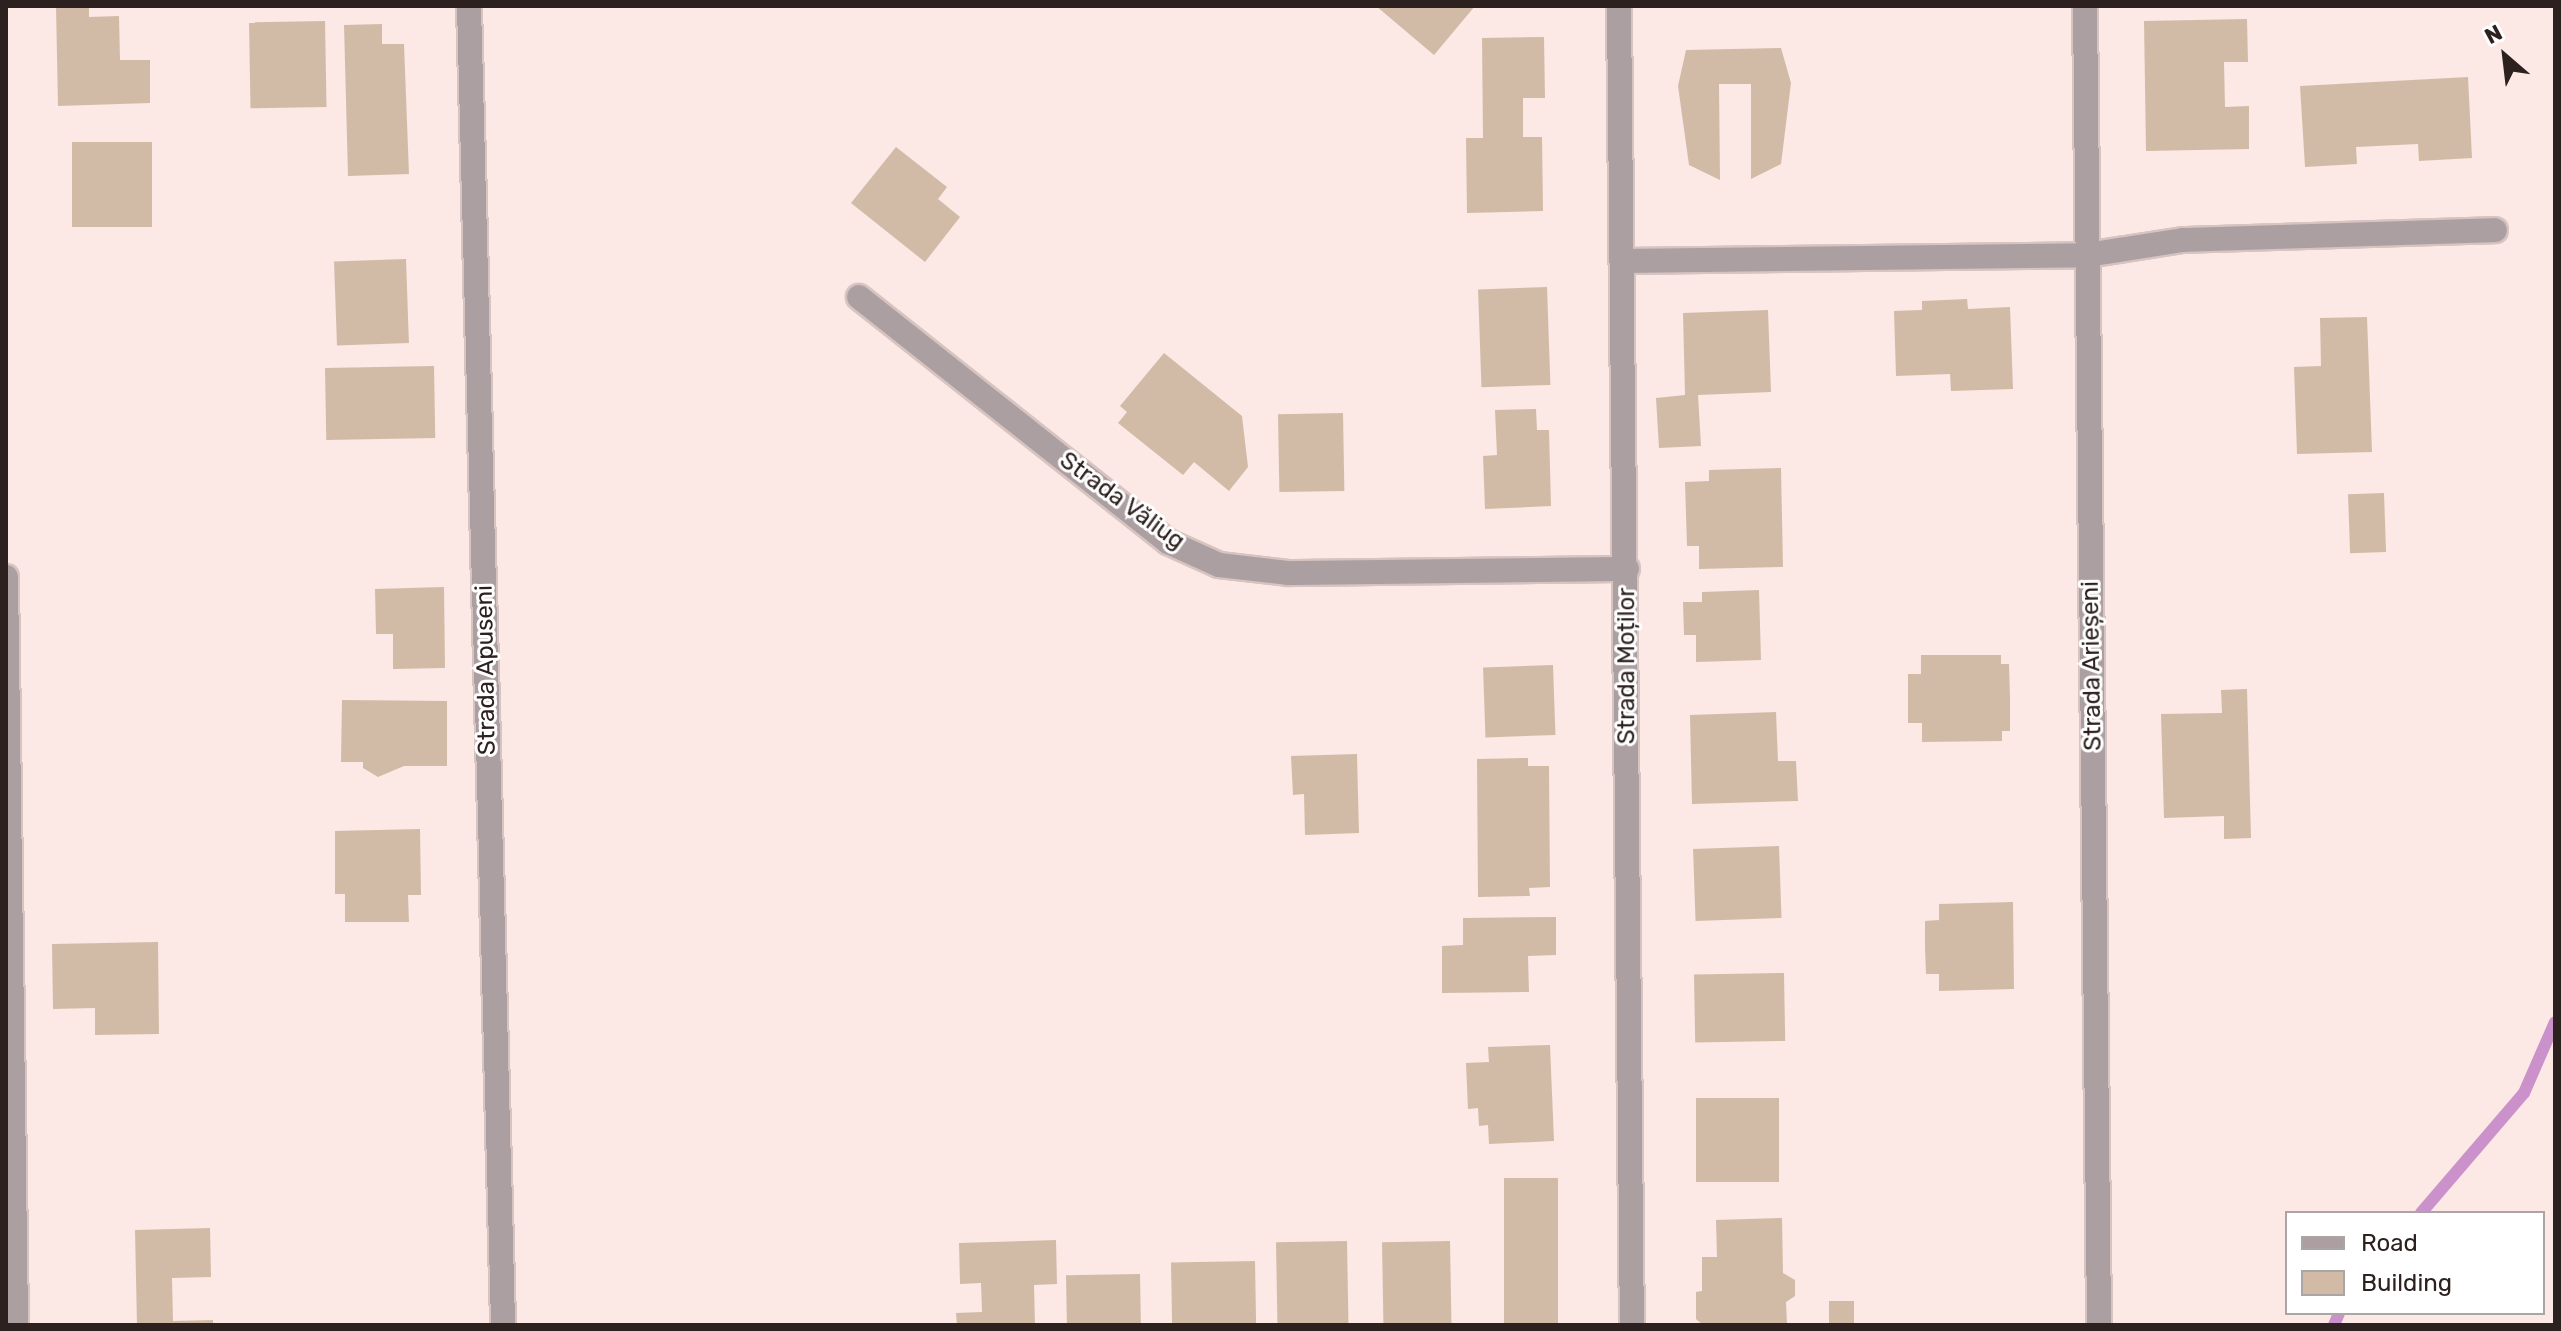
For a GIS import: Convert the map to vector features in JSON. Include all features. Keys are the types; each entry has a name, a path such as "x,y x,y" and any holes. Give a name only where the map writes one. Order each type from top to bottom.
{"street":[{"name":"Strada Moților","path":"1619,6 1627,569 1625,963 1632,1325"},
{"name":"Strada Arieșeni","path":"2085,6 2099,1325"},
{"name":"Strada Apuseni","path":"471,10 503,1325"},
{"path":"1623,261 2087,255 2183,240 2495,230"},
{"name":"Strada Văliug","path":"859,297 1168,542 1219,565 1288,573 1627,569"},
{"path":"6,577 16,1325"}],"building":[{"path":"56,6 89,6 89,17 119,16 120,60 150,60 150,103 58,106"},
{"path":"1376,6 1475,6 1434,55"},
{"path":"2247,19 2248,62 2224,62 2225,107 2249,106 2249,149 2146,151 2144,21"},
{"path":"325,21 327,107 251,108 249,22"},
{"path":"382,24 382,44 404,44 409,174 348,176 344,25"},
{"path":"1544,37 1545,98 1523,98 1523,137 1542,137 1543,211 1467,213 1466,138 1483,138 1482,38"},
{"path":"1781,48 1791,83 1781,164 1751,179 1751,84 1719,84 1720,180 1689,165 1678,86 1686,50"},
{"path":"2468,77 2472,158 2419,161 2418,144 2356,147 2357,164 2305,167 2300,86"},
{"path":"72,142 152,142 152,227 72,227"},
{"path":"896,147 947,187 938,199 960,217 925,262 851,203"},
{"path":"406,259 409,343 337,345 334,262"},
{"path":"1547,287 1550,385 1481,387 1478,289"},
{"path":"1967,299 1968,309 2010,307 2013,389 1951,391 1950,374 1896,376 1894,311 1922,310 1922,301"},
{"path":"1768,310 1771,392 1698,395 1701,446 1659,448 1656,398 1685,395 1683,313"},
{"path":"2367,317 2372,452 2297,454 2294,367 2321,366 2320,318"},
{"path":"1164,353 1242,416 1248,467 1229,491 1194,462 1183,475 1118,423 1127,412 1120,406"},
{"path":"434,366 435,438 326,440 325,368"},
{"path":"1536,409 1537,430 1549,430 1551,506 1485,509 1483,456 1497,455 1495,410"},
{"path":"1343,413 1344,491 1279,492 1278,414"},
{"path":"1781,468 1783,567 1699,569 1699,546 1687,546 1685,482 1709,481 1709,470"},
{"path":"2384,493 2386,552 2350,553 2348,494"},
{"path":"444,587 445,668 393,669 393,634 376,634 375,589"},
{"path":"1759,590 1761,660 1696,662 1696,635 1684,635 1683,602 1702,602 1702,592"},
{"path":"1921,655 2001,655 2001,664 2009,664 2010,698 2010,731 2002,731 2002,741 1922,742 1922,723 1908,723 1908,674 1921,674"},
{"path":"1553,665 1555,735 1485,737 1483,667"},
{"path":"2247,689 2251,838 2224,839 2224,816 2164,818 2161,714 2222,713 2221,690"},
{"path":"342,700 447,701 447,766 404,766 378,777 363,768 363,762 341,762"},
{"path":"1776,712 1778,761 1796,761 1798,801 1692,804 1690,715"},
{"path":"1357,754 1359,833 1305,835 1304,794 1293,795 1291,756"},
{"path":"1528,758 1528,766 1549,766 1550,887 1529,888 1530,896 1478,897 1477,759"},
{"path":"420,829 421,895 408,895 409,922 345,922 345,894 335,894 335,831"},
{"path":"1779,846 1782,918 1696,921 1693,849"},
{"path":"2013,902 2014,989 1939,991 1939,974 1926,974 1925,921 1939,920 1939,904"},
{"path":"1556,917 1556,955 1528,956 1529,992 1442,993 1442,946 1463,945 1463,918"},
{"path":"158,942 159,1034 95,1035 95,1008 53,1009 52,944"},
{"path":"1784,973 1785,1041 1695,1043 1694,975"},
{"path":"1550,1045 1554,1141 1489,1144 1488,1125 1479,1126 1478,1108 1468,1109 1466,1063 1489,1062 1488,1047"},
{"path":"1696,1098 1779,1098 1779,1182 1696,1182"},
{"path":"1504,1178 1558,1178 1558,1325 1504,1325"},
{"path":"1782,1218 1783,1273 1795,1280 1795,1296 1786,1302 1787,1325 1703,1325 1696,1319 1696,1292 1702,1291 1702,1257 1717,1257 1716,1220"},
{"path":"210,1228 211,1277 172,1278 173,1321 213,1320 213,1325 137,1325 135,1230"},
{"path":"1056,1240 1057,1284 1034,1285 1035,1325 957,1325 956,1313 982,1312 981,1283 960,1284 959,1243"},
{"path":"1347,1241 1348,1325 1277,1325 1276,1242"},
{"path":"1450,1241 1451,1325 1383,1325 1382,1242"},
{"path":"1255,1261 1256,1325 1172,1325 1171,1262"},
{"path":"1140,1274 1141,1325 1067,1325 1066,1275"},
{"path":"1829,1301 1854,1301 1854,1325 1829,1325"}],"waterway":[{"path":"2423,1211 2524,1093 2555,1022"},
{"path":"2334,1325 2338,1315"}]}
